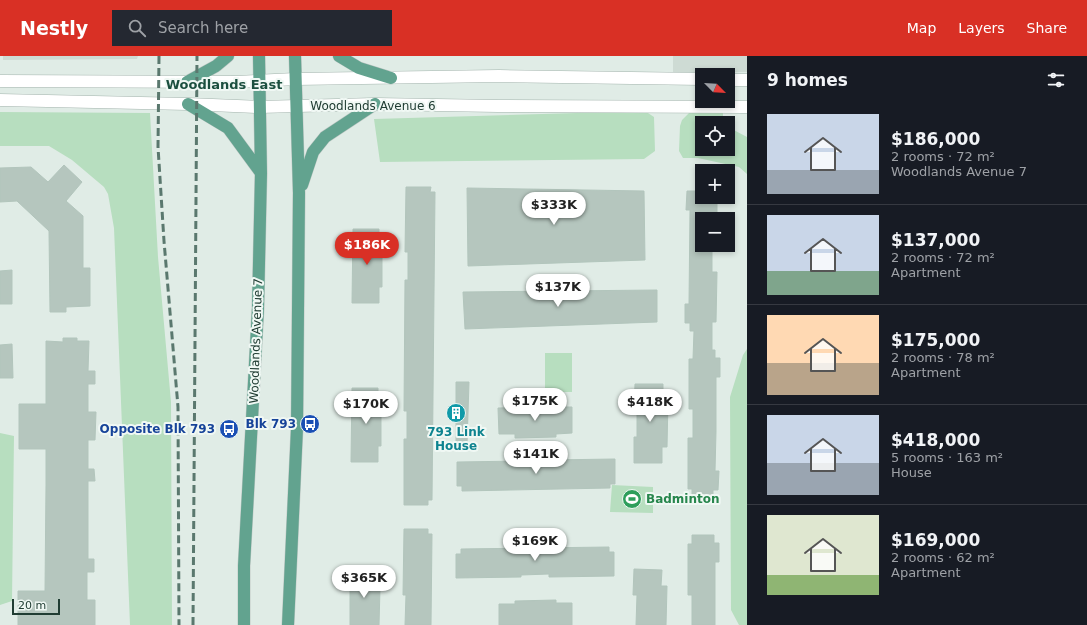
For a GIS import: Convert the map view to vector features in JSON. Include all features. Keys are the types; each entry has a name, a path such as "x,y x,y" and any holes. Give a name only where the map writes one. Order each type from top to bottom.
{"main road":[{"path":"187,82 216,66 228,56"},
{"name":"Woodlands Avenue 7","path":"244,625 244,566 258,308 261,173 259,56"},
{"path":"288,625 296,428 299,193 295,56"},
{"path":"339,56 359,68 391,78"},
{"path":"188,104 228,128 261,173"},
{"path":"299,193 313,152 325,137 375,104"}],"street":[{"path":"0,81 187,82 499,76 695,79"},
{"path":"735,80 747,80"},
{"name":"Woodlands Avenue 6","path":"0,100 259,107 375,104 747,107"}],"shaded area":[{"path":"3,56 138,56 137,59 3,60"},
{"path":"673,56 747,56 747,72 735,72 735,68 695,68 695,72 673,72"}],"green space":[{"path":"723,110 723,116 695,116 695,156 735,156 735,131 747,137 747,174 739,167 735,166 735,164 725,164 698,158 683,158 679,151 680,126 682,120 691,111"},
{"path":"645,111 654,117 655,151 644,159 380,162 374,119"},
{"path":"0,112 150,113 158,257 171,402 172,625 130,625 114,228 108,194 104,187 72,160 49,146 0,146"},
{"path":"747,349 747,625 739,625 731,610 730,397 743,355"},
{"path":"545,353 572,353 572,392 545,392"},
{"path":"0,433 14,436 12,601 0,605"},
{"name":"Badminton","path":"612,485 653,487 653,513 610,512"}],"building":[{"path":"64,165 82,182 66,201 83,216 83,268 90,268 90,306 66,307 66,312 50,312 49,231 17,201 0,202 0,168 31,167 48,182"},
{"path":"406,187 431,187 430,192 435,192 432,500 428,500 428,505 404,505 404,439 407,439 407,411 404,411 405,280 408,280 408,252 405,252"},
{"path":"467,188 644,191 645,260 468,266"},
{"path":"687,191 695,191 695,204 717,204 717,212 695,212 695,252 712,252 712,272 717,272 716,322 712,322 712,350 715,350 715,358 720,358 720,377 716,377 715,471 719,471 718,490 713,490 713,498 692,498 692,489 688,489 688,438 693,438 693,409 689,409 689,359 693,359 694,331 690,331 690,323 685,323 685,304 689,304 690,210 686,210"},
{"path":"353,229 379,229 379,245 382,245 382,287 379,287 379,303 352,303"},
{"path":"12,270 12,304 0,304 0,271"},
{"path":"657,290 657,322 465,329 463,292"},
{"path":"63,338 77,338 77,341 89,341 88,371 95,371 95,384 88,384 88,412 96,412 95,440 88,440 88,469 94,469 95,481 88,481 88,559 94,559 94,572 87,572 87,600 95,600 95,625 18,625 18,591 45,591 46,485 46,449 19,449 19,404 46,404 46,341 63,342"},
{"path":"12,344 13,378 0,378 0,345"},
{"path":"456,382 469,382 467,444 456,443"},
{"path":"635,384 663,384 663,400 668,400 667,447 662,447 662,463 634,463 634,437 637,437 637,410 634,410"},
{"path":"352,388 378,388 378,404 381,404 381,446 378,446 378,462 351,462"},
{"path":"572,407 572,433 556,434 556,437 515,438 515,434 499,434 498,408"},
{"path":"615,459 615,484 610,484 610,488 462,491 462,486 457,486 457,462 522,461 522,463 550,462 550,460"},
{"path":"404,529 428,529 428,534 432,534 431,625 405,625 406,595 403,595"},
{"path":"692,535 714,535 714,543 719,543 719,562 715,562 715,625 692,625 692,595 688,595 688,544 692,544"},
{"path":"609,547 609,552 614,552 614,576 549,577 549,574 521,575 521,577 456,578 456,554 461,554 461,549"},
{"path":"634,569 662,570 661,586 667,586 666,625 636,625 637,595 633,595"},
{"path":"350,572 377,572 377,588 380,588 379,625 350,625"},
{"path":"556,600 556,603 572,603 572,625 499,625 499,604 515,604 515,601"}],"railway":[{"path":"159,56 158,147 164,241 178,407 179,625"},
{"path":"193,625 197,56"}],"place":[{"name":"793 Link House","path":"456,413"},
{"name":"Blk 793","path":"310,424"},
{"name":"Opposite Blk 793","path":"229,429"},
{"name":"Badminton","path":"632,499"}],"district":[{"name":"Woodlands East","path":"224,84"}]}
